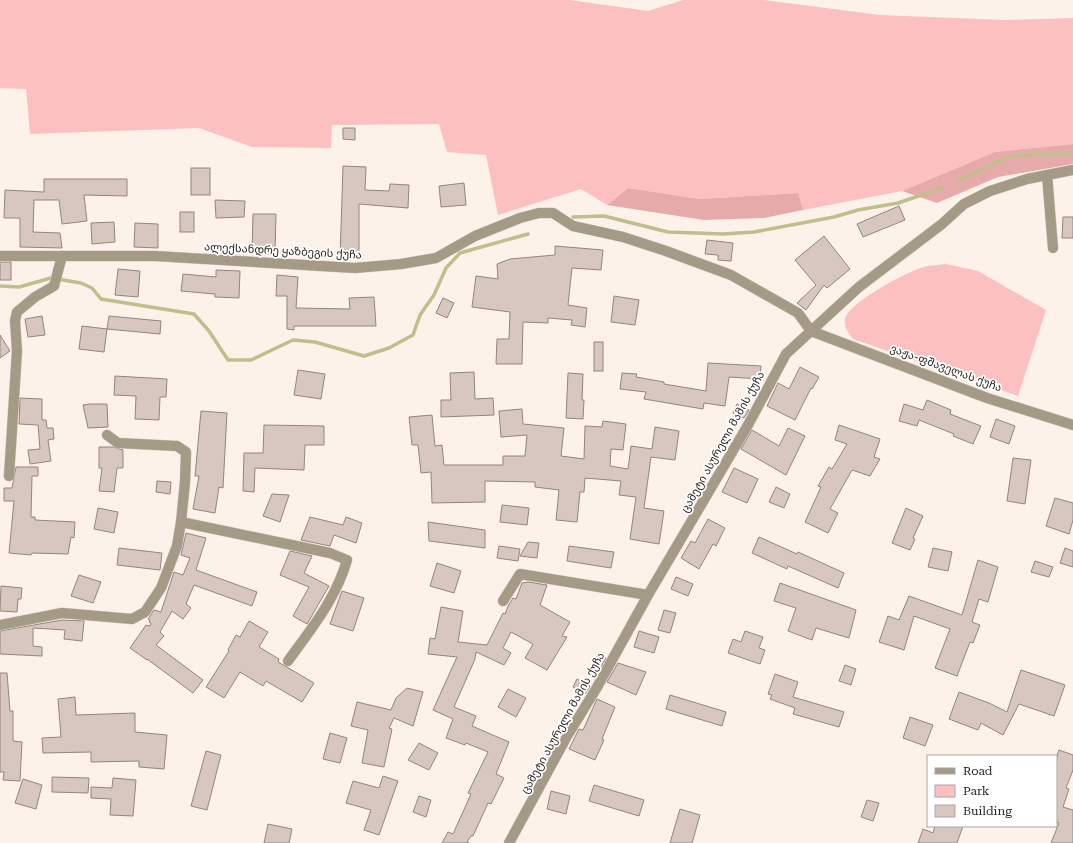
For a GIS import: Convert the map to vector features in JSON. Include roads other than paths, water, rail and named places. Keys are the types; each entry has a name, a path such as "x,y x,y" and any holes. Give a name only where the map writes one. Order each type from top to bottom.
{"street":[{"name":"ცამეტი ასურელი მამის ქუჩა","path":"509,843 566,738 596,689 648,594 748,425 786,354 859,287 942,224 964,204 990,191 1027,179 1073,170"},
{"path":"1047,174 1053,248"},
{"name":"ალექსანდრე ყაზბეგის ქუჩა","path":"0,256 61,260 155,256 355,268 401,264 436,258 475,236 520,218 539,213 554,213 573,226 623,237 731,275 798,313 811,331"},
{"path":"9,476 17,351 15,321 17,312 36,297 54,286 61,260"},
{"name":"ვაჟა-ფშაველას ქუჩა","path":"811,331 987,398 1073,425"},
{"path":"0,625 62,613 132,619 145,612 161,588 177,546 185,482 186,452 177,446 118,443 107,435"},
{"path":"181,522 330,553 347,560 342,579 328,605 288,661"},
{"path":"504,601 520,574 648,594"}],"waterway":[{"path":"958,181 1008,157 1035,154 1073,154"},
{"path":"573,217 604,216 668,232 723,234 754,232 898,203 942,188"},
{"path":"0,286 19,287 51,278 81,283 92,288 101,299 194,314 209,331 228,360 251,360 293,340 315,342 364,356 389,348 413,335 420,315 434,295 446,268 460,253 528,234"}]}
